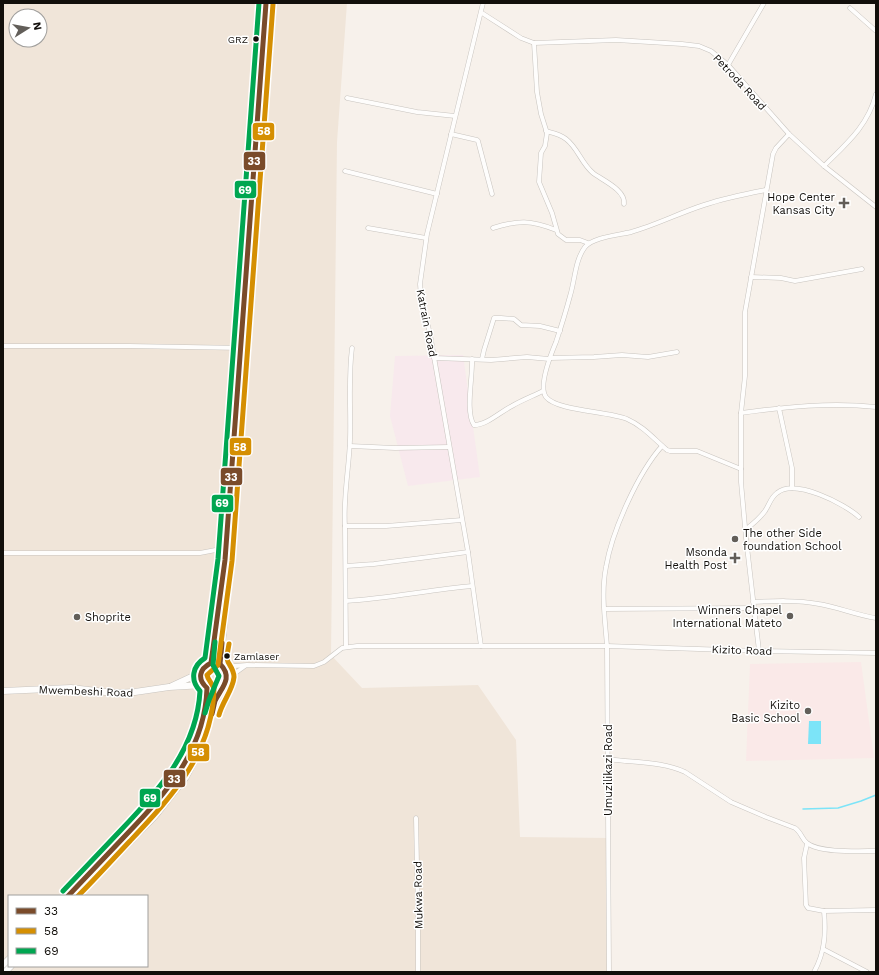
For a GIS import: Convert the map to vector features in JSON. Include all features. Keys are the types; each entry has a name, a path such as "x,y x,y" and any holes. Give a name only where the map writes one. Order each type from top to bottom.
{"main road":[{"path":"211,663 218,621 226,548 243,348 268,3"},
{"path":"69,895 95,873 155,816 186,777 200,750 214,704 227,679 227,674 222,666 232,547 243,348"},
{"path":"78,895 95,873 161,799 184,766 191,754 207,702 205,687 200,680 200,673 204,666 211,663 222,666"},
{"path":"169,687 200,673"},
{"path":"169,687 205,687 217,689 223,686"},
{"name":"Mwembeshi Road","path":"3,691 71,688 114,693 135,692 169,687"}],"street":[{"name":"Katrain Road","path":"481,646 468,552 434,358 420,291 420,275 426,238 455,116 482,13 483,3"},
{"path":"728,65 764,3"},
{"path":"850,8 876,31"},
{"name":"Petroda Road","path":"482,13 521,38 534,42 616,40 682,44 699,46 711,51 728,65 789,134 824,166 876,207"},
{"path":"534,42 537,92 540,114 546,131 546,141 541,153 539,182 552,213 558,234 564,239 580,240 588,244"},
{"path":"824,166 864,125 876,94"},
{"path":"347,98 418,112 455,116"},
{"path":"546,131 561,136 573,144 589,169 621,193 624,199 624,204"},
{"path":"451,134 478,141 492,194"},
{"path":"759,651 745,530 741,469 741,413 745,376 744,312 773,154 776,148 789,134"},
{"path":"344,171 437,194"},
{"path":"741,469 697,451 670,452 647,430 627,419 618,415 574,408 557,403 547,399 543,391 543,387 549,359 560,331 581,254 588,244 657,224 723,199 766,190"},
{"path":"493,228 512,223 537,223 556,230"},
{"path":"368,228 426,238"},
{"path":"751,277 781,278 795,281 862,269"},
{"path":"482,360 494,318 514,319 521,324 540,326 560,331"},
{"path":"3,346 243,348"},
{"path":"222,666 314,666 324,662 337,651 346,647 345,498 350,446 350,362 352,348"},
{"path":"434,358 497,360 527,357 549,359 622,355 648,356 676,352"},
{"path":"472,359 469,396 470,411 474,425 479,425 514,405 543,391"},
{"path":"741,413 779,408 852,405 876,407"},
{"path":"779,408 792,468 792,488"},
{"path":"350,446 390,448 449,447"},
{"name":"Umuzilikazi Road","path":"609,972 607,646 604,592 605,567 609,551 628,503 645,468 662,446"},
{"path":"745,530 762,514 776,493 784,489 792,488 828,498 846,506 859,517"},
{"path":"345,526 386,526 462,520"},
{"path":"3,553 200,553 226,548"},
{"path":"346,566 374,564 468,552"},
{"path":"346,601 377,599 445,588 472,586"},
{"path":"753,602 804,602 820,604 859,615 876,618"},
{"path":"605,609 754,608"},
{"name":"Kizito Road","path":"346,647 607,646 759,651 876,652"},
{"path":"227,679 247,665"},
{"path":"608,759 657,764 685,772 731,802 766,818 795,828 807,844 823,849 838,851 876,851"},
{"name":"Mukwa Road","path":"416,818 418,972"},
{"path":"807,844 804,858 806,905 808,908 824,911 876,910"},
{"path":"814,972 823,949 826,930 824,911"},
{"path":"823,949 867,972"}],"shaded area":[{"path":"3,3 347,3 337,142 331,655 362,688 478,685 516,740 520,837 610,838 611,972 3,972"},
{"path":"463,355 480,477 408,486 390,416 395,356"},
{"name":"Kizito Basic School","path":"861,662 874,758 746,761 750,664"}],"water":[{"path":"809,721 821,721 821,744 808,744"}],"waterway":[{"path":"803,809 838,808 876,795"}],"transit line":[{"name":"69","path":"63,891 134,816 173,768 192,732 197,712 200,691 195,682 194,673 197,665 205,658 218,559 259,3"},
{"name":"33","path":"69,895 155,804 181,770 199,732 205,711 207,688 202,681 201,674 204,668 211,663 225,560 266,3"},
{"name":"58","path":"79,895 146,824 175,790 198,753 206,733 212,711 214,688 207,675 218,665 232,561 273,4"},
{"name":"69","path":"205,713 219,676 213,665 215,642"},
{"name":"33","path":"212,714 215,701 225,683 226,678 224,669 220,664 222,643"},
{"name":"58","path":"219,715 222,705 232,687 234,677 233,671 227,660 229,644"}],"place":[{"name":"GRZ","path":"256,39"},
{"name":"Hope Center Kansas City","path":"844,203"},
{"name":"The other Side foundation School","path":"735,539"},
{"name":"Msonda Health Post","path":"735,558"},
{"name":"Winners Chapel International Mateto","path":"790,616"},
{"name":"Shoprite","path":"77,617"},
{"name":"Zamlaser","path":"227,656"},
{"name":"Kizito Basic School","path":"808,711"}]}
